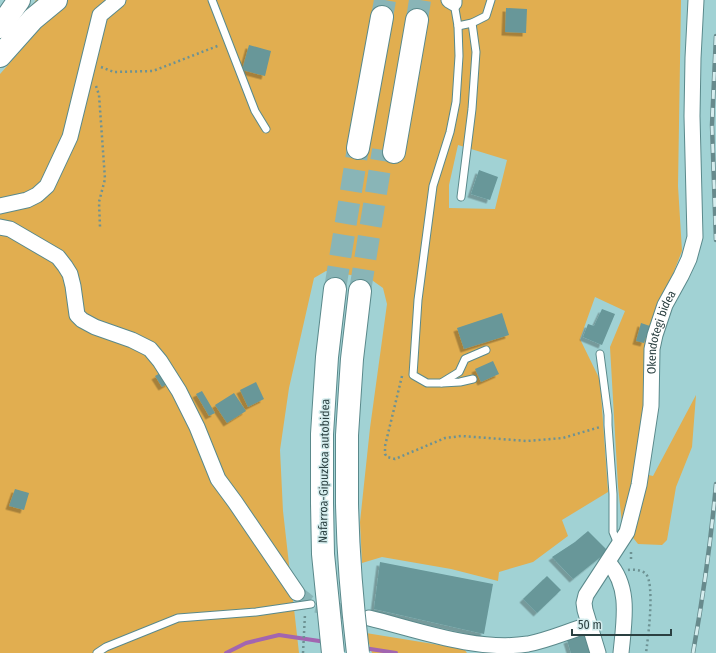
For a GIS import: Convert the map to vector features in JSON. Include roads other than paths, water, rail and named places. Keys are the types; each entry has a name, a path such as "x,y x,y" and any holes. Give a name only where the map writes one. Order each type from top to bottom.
{"highway":[{"path":"0,27 19,0"},
{"path":"0,56 33,19 56,0"},
{"path":"358,148 382,17"},
{"path":"388,151 412,20"},
{"name":"Nafarroa-Gipuzkoa autobidea","path":"332,653 324,562 322,434 327,357 335,288"},
{"name":"Nafarroa-Gipuzkoa autobidea","path":"358,653 348,552 347,435 352,360 365,292"}],"street":[{"path":"0,206 27,200 37,195 47,186 70,137 100,14 118,0"},
{"name":"Okendotegi bidea","path":"598,653 585,610 586,595 612,567 619,546 627,532 639,485 651,406 652,349 655,335 665,305 682,276 689,259 695,236 692,116 696,0"},
{"path":"0,227 10,229 58,257 70,274 77,315 82,320 95,327 132,340 150,349 160,361 179,391 197,427 218,479 297,593"},
{"path":"612,567 621,582 624,593 621,653"},
{"path":"369,618 460,641 493,645 527,644 542,641 589,625"}],"lane":[{"path":"212,0 255,111 266,129"},
{"path":"458,26 472,23 486,16 490,0"},
{"path":"452,1 458,26 459,56 456,102 450,132 434,186 417,310 413,375 427,383 460,382 473,379"},
{"path":"461,197 472,109 476,52 472,23"},
{"path":"441,383 459,372 465,359 486,350"},
{"path":"600,354 608,415 613,494 613,532 619,546"},
{"path":"97,653 106,647 178,618 256,612 311,604"}],"waterway":[{"path":"226,653 246,643 279,635 326,642"},
{"path":"364,648 396,653"}],"tunnel":[{"path":"382,17 385,0"},
{"path":"417,20 420,0"},
{"path":"335,289 358,148"},
{"path":"360,291 383,150"},
{"path":"297,593 311,604 363,616"}],"railway":[{"path":"716,36 712,125 716,240"},
{"path":"693,653 712,527 716,484"}]}
